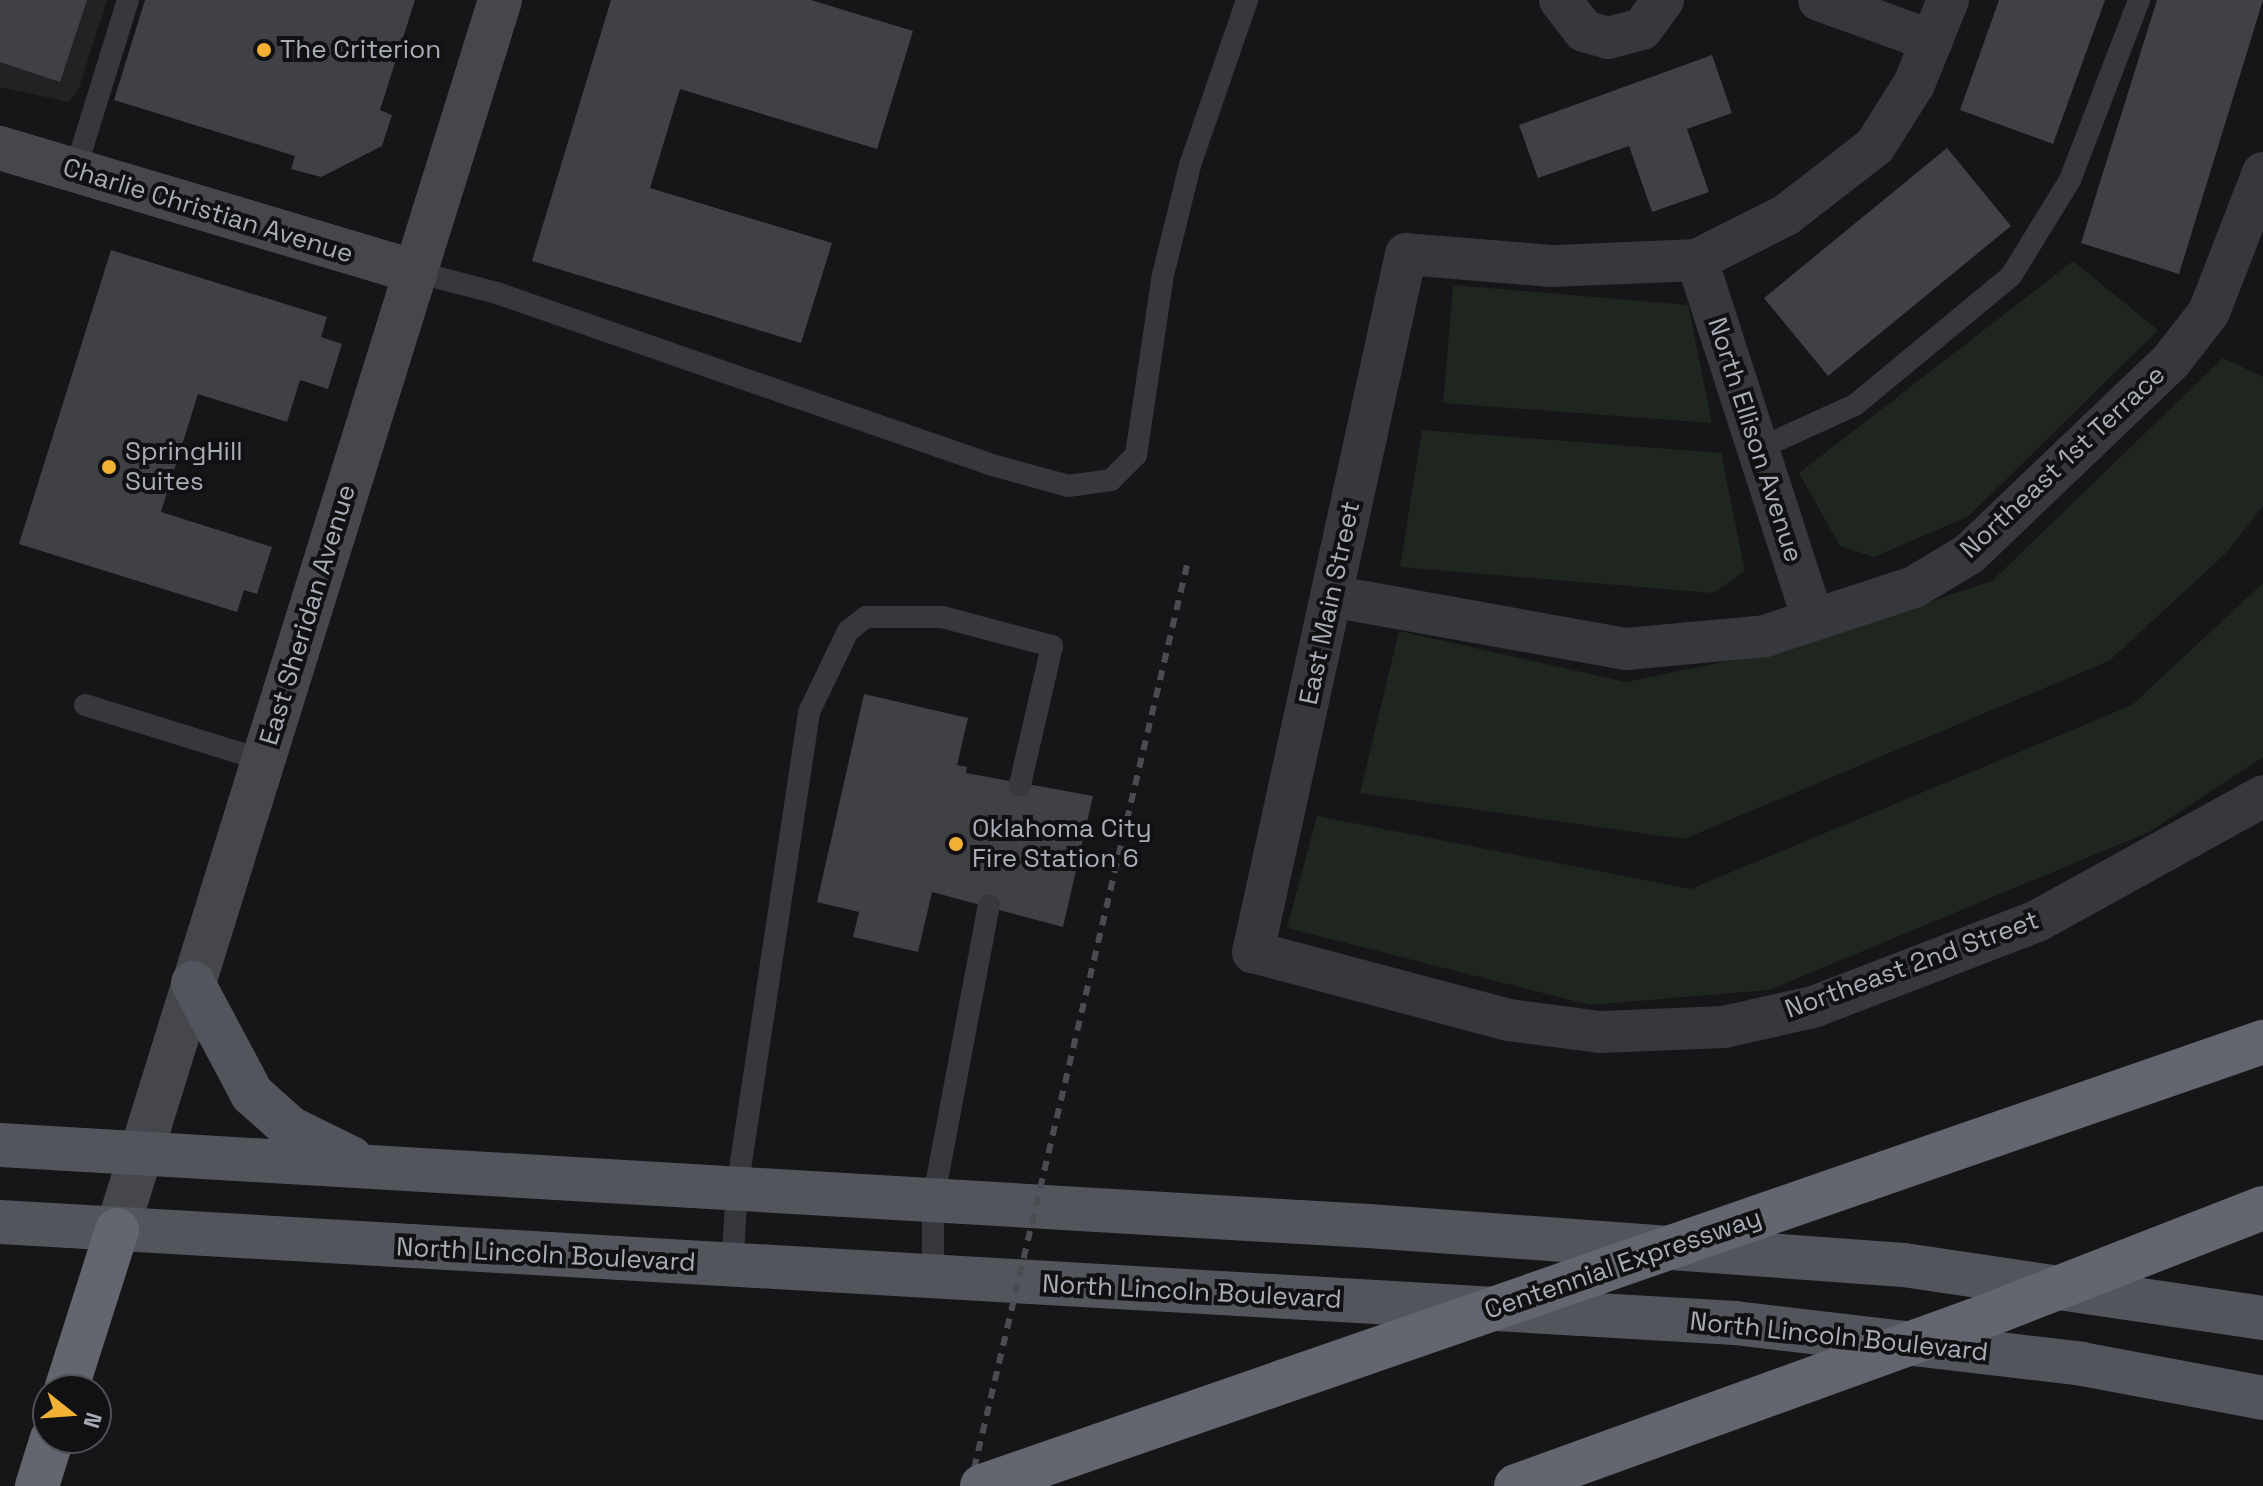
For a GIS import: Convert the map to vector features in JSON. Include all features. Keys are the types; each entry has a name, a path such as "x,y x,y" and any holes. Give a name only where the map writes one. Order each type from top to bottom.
{"highway":[{"name":"Centennial Expressway","path":"982,1486 2263,1042"},
{"path":"1516,1486 1973,1321 2263,1208"},
{"path":"71,1374 117,1230"},
{"path":"37,1486 47,1454"}],"main road":[{"path":"193,983 252,1094 290,1128 364,1164"},
{"path":"0,1145 364,1164 1904,1265 2263,1318"},
{"name":"North Lincoln Boulevard","path":"0,1222 1735,1323 2082,1364 2263,1398"}],"street":[{"name":"East Sheridan Avenue","path":"117,1230 500,0"},
{"path":"1560,0 1584,31 1608,38 1642,29 1663,0"},
{"path":"1819,0 1932,41"},
{"path":"1697,260 1786,215 1875,146 1914,84 1948,0"},
{"name":"Charlie Christian Avenue","path":"0,148 416,272"},
{"name":"Northeast 1st Terrace","path":"1331,596 1626,649 1765,636 1914,587 1969,554 2171,361 2209,312 2263,173"},
{"name":"East Main Street","path":"1253,952 1406,254 1551,266 1697,260"},
{"name":"North Ellison Avenue","path":"1697,260 1813,620"},
{"name":"Northeast 2nd Street","path":"1253,952 1509,1020 1600,1032 1724,1027 1813,1007 2037,921 2263,796"}],"lane":[{"path":"75,171 128,0"},
{"path":"416,272 497,293 992,465 1068,486 1111,480 1136,455 1163,275 1183,192 1247,0"},
{"path":"1758,449 1855,405 2011,276 2070,180 2139,0"},
{"path":"732,1266 737,1189 809,712 848,631 866,617 942,617 1052,646 1020,785"},
{"path":"85,705 263,760"},
{"path":"933,1277 933,1201 989,905"}],"shaded area":[{"path":"0,0 107,0 78,91 68,102 0,87"},
{"path":"2073,261 2158,330 1969,516 1874,557 1840,546 1799,473"},
{"path":"1453,285 1688,305 1712,423 1443,403"},
{"path":"2223,358 2263,377 2263,506 2226,553 2109,661 1684,839 1360,793 1399,631 1626,682 1792,648 1992,581"},
{"path":"1422,430 1721,453 1745,571 1713,593 1400,567"},
{"path":"2263,583 2263,757 2149,832 1769,990 1590,1005 1287,928 1317,816 1691,889 2132,705"}],"building":[{"path":"0,0 87,0 60,82 0,62"},
{"name":"The Criterion","path":"145,0 415,0 380,110 392,115 382,146 321,177 291,169 295,156 114,100"},
{"path":"611,0 811,0 913,31 877,149 680,89 650,188 832,243 801,343 532,261"},
{"path":"1999,0 2105,0 2053,144 1960,110"},
{"path":"2157,0 2263,0 2179,274 2081,243"},
{"path":"1712,55 1732,113 1687,129 1709,192 1652,212 1629,146 1538,178 1519,125"},
{"path":"1947,148 2011,226 1828,376 1764,298"},
{"name":"SpringHill Suites","path":"111,250 327,317 321,337 342,344 328,389 300,380 287,422 198,394 161,512 272,547 257,594 244,590 237,612 19,544"},
{"name":"Oklahoma City Fire Station 6","path":"864,694 968,718 957,765 967,767 966,773 1093,796 1063,927 932,892 918,952 853,937 859,912 817,902"}],"railway":[{"path":"970,1486 1187,565"}],"place":[{"name":"The Criterion","path":"264,50"},
{"name":"SpringHill Suites","path":"109,467"},
{"name":"Oklahoma City Fire Station 6","path":"956,844"}]}
